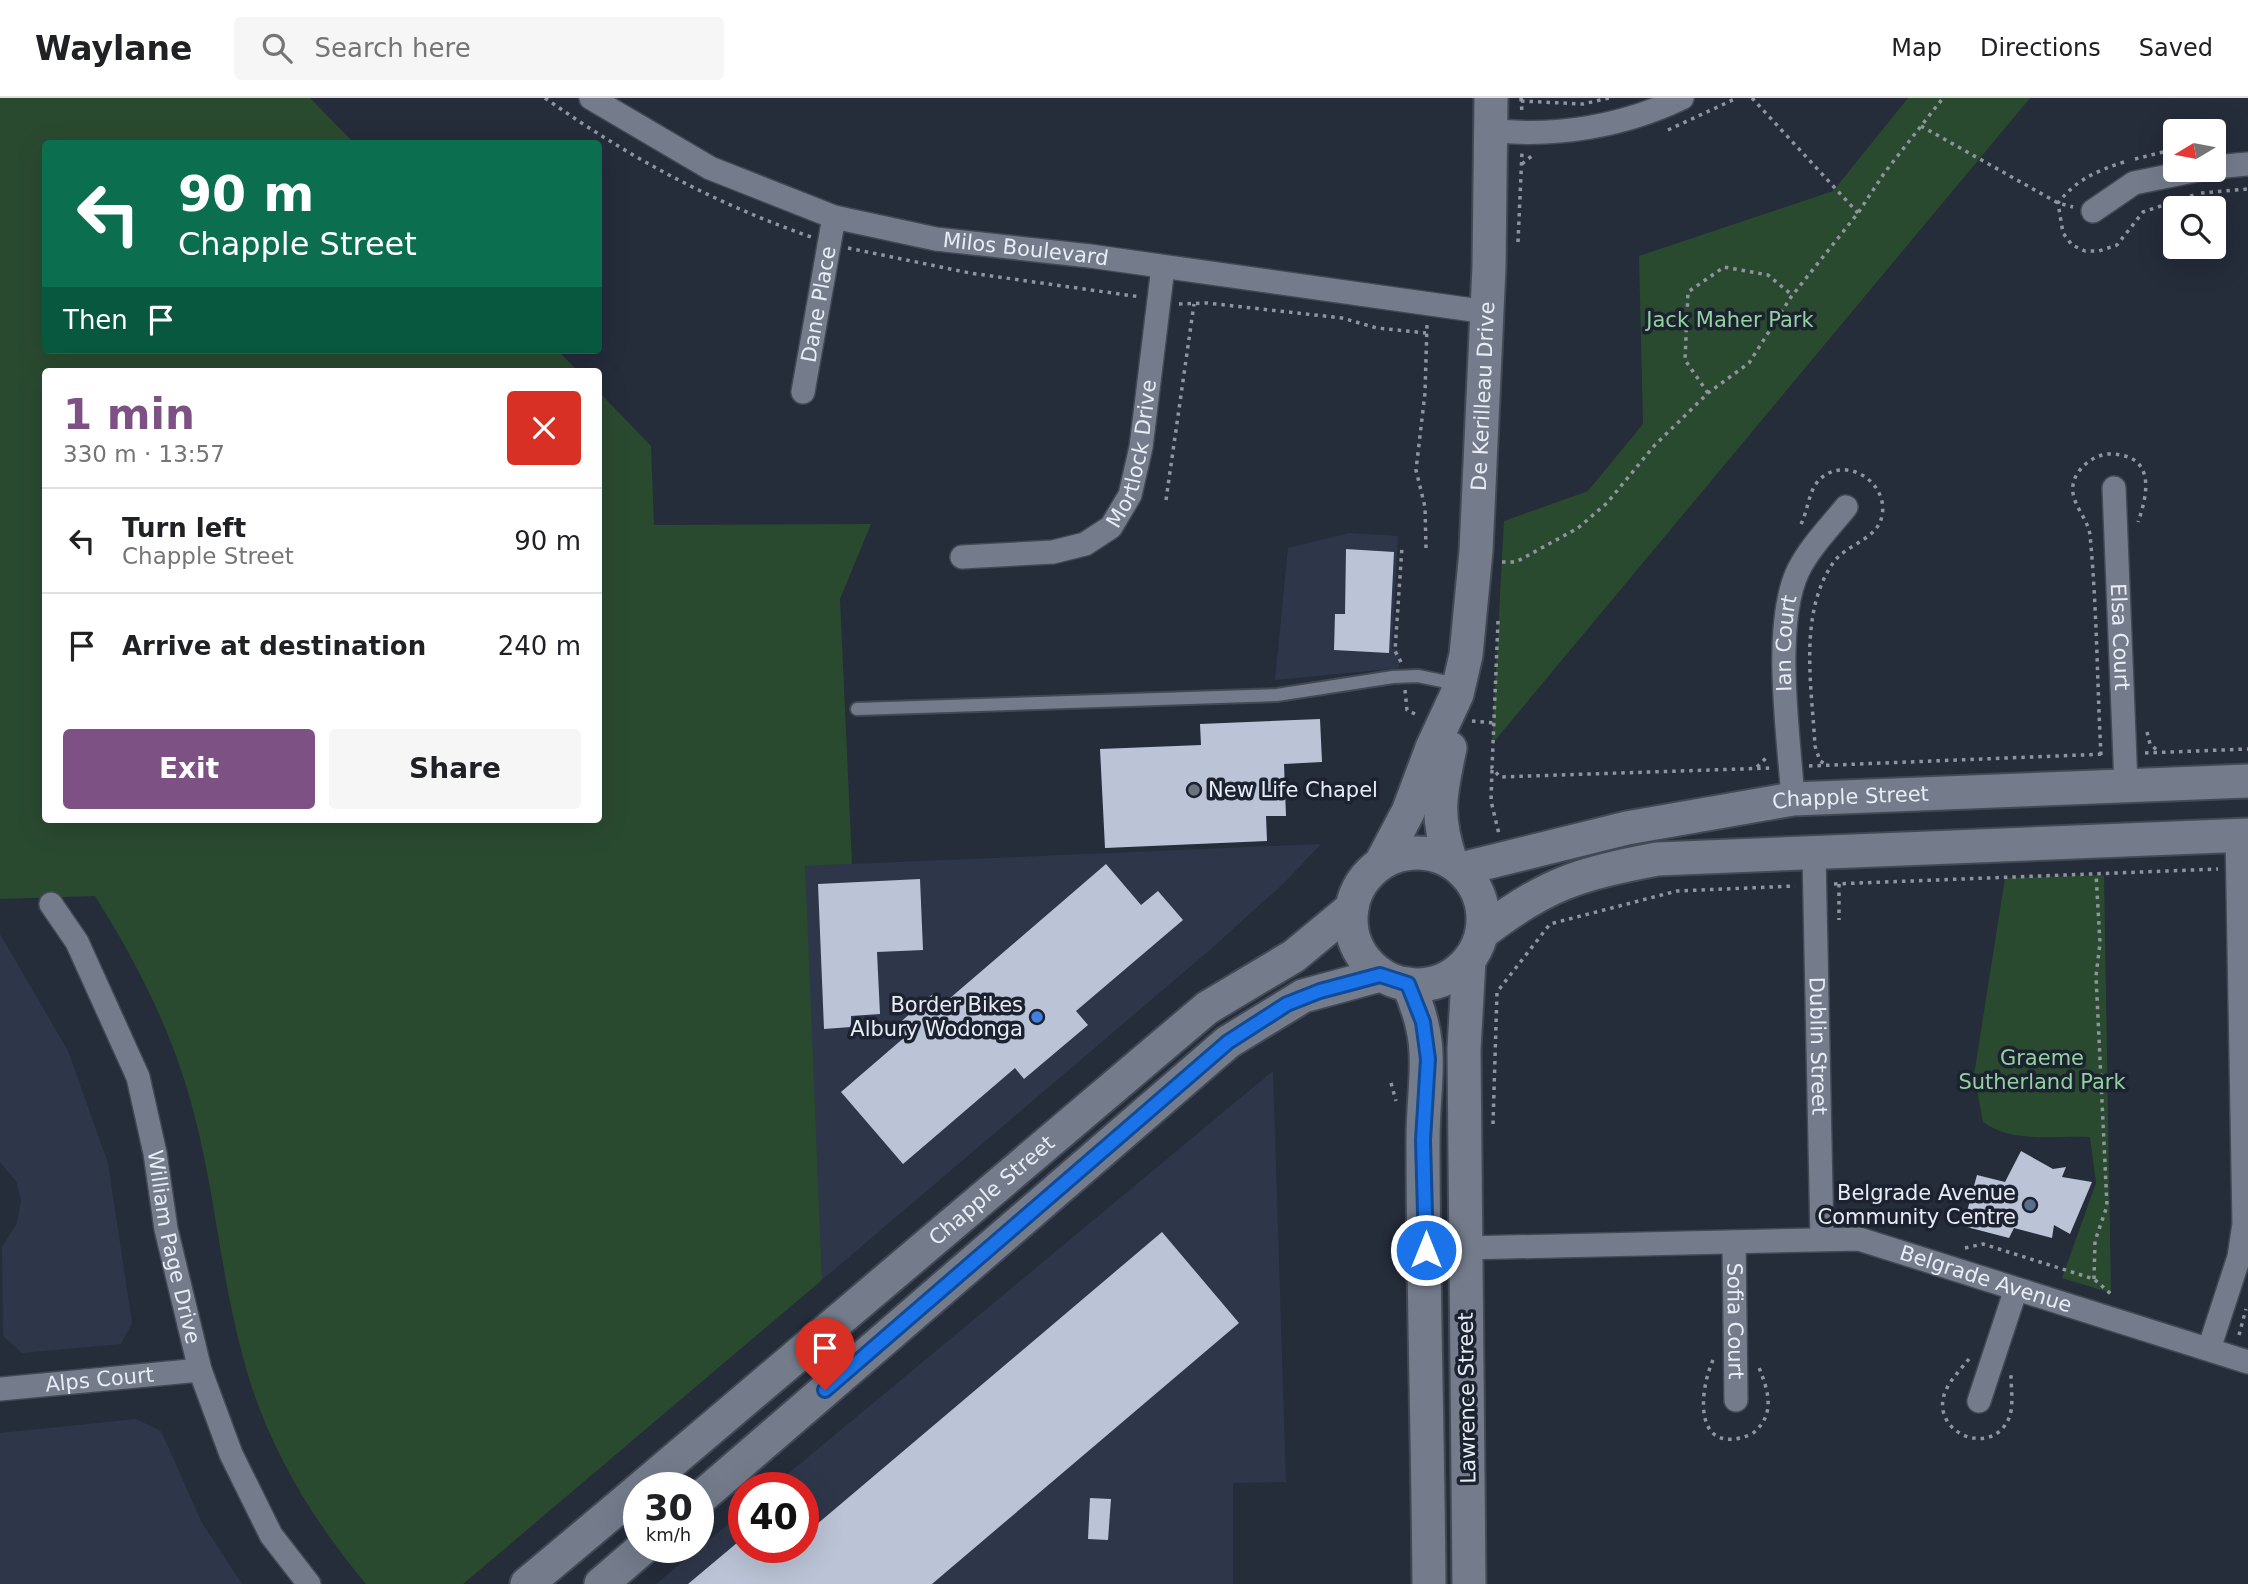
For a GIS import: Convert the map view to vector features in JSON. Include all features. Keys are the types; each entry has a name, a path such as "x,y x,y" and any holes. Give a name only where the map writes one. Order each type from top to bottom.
{"street":[{"name":"Milos Boulevard","path":"591,98 710,168 834,217 936,239 1487,312"},
{"path":"1509,112 1581,129 1650,114 1682,98"},
{"name":"De Kerilleau Drive","path":"1456,865 1441,833 1440,795 1457,721 1476,551 1487,312 1509,112"},
{"path":"2226,166 2248,164"},
{"path":"2093,211 2134,183 2163,177"},
{"name":"Dane Place","path":"803,392 834,217"},
{"name":"Mortlock Drive","path":"962,557 1053,552 1085,544 1111,527 1130,495 1141,447 1163,267"},
{"name":"Elsa Court","path":"2113,488 2126,785"},
{"name":"Ian Court","path":"1793,799 1785,676 1785,638 1790,606 1797,574 1809,551 1846,507"},
{"name":"De Kerilleau Drive","path":"1381,863 1408,812 1432,748 1459,689"},
{"name":"Chapple Street","path":"1456,865 1627,828 1793,799 2248,781"},
{"path":"1475,946 1480,898 1456,865 1422,853 1408,853 1381,863 1357,891 1352,908 1352,929 1359,950 1394,980 1441,981 1475,946 1542,891 1606,869 1657,859 1814,869 2243,835 2238,869 2244,1224 2239,1256 2209,1349"},
{"name":"Dublin Street","path":"1814,869 1822,1239"},
{"name":"William Page Drive","path":"51,904 77,942 138,1077 155,1153 166,1229 200,1370 231,1454 271,1535 309,1584"},
{"name":"Chapple Street","path":"660,1472 1207,1008 1294,956 1352,908"},
{"name":"Lawrence Street","path":"1469,1584 1464,1004 1475,946"},
{"name":"Chapple Street","path":"714,1486 1228,1042 1295,1000 1394,980"},
{"name":"Lawrence Street","path":"1394,980 1423,1022 1428,1059 1423,1140 1429,1584"},
{"name":"Belgrade Avenue","path":"1465,1248 1859,1238 2248,1362"},
{"name":"Sofia Court","path":"1734,1242 1736,1401"},
{"path":"1426,1250 1465,1248"},
{"path":"1979,1401 2016,1289"},
{"name":"Alps Court","path":"0,1390 200,1370"},
{"name":"Chapple Street","path":"527,1584 623,1503"},
{"path":"601,1584 625,1563"}],"lane":[{"path":"857,709 1074,699 1277,695 1394,677 1418,676 1459,689"}],"path":[{"path":"1518,247 1509,112 1583,104 1609,98"},
{"path":"1752,98 1858,213"},
{"path":"1501,549 1500,562 1516,562 1578,528 1607,503 1654,446 1708,393 1749,363 1792,295 1858,213 1943,98"},
{"path":"1921,127 2058,203 2093,211"},
{"path":"1708,393 1685,360 1689,292 1724,267 1768,275 1792,295"},
{"path":"1166,500 1194,304"},
{"path":"1426,548 1425,507 1416,470 1425,393 1428,304"},
{"path":"1493,1129 1497,992 1550,924 1677,891 1814,869 2096,874 2238,869"},
{"path":"2094,1279 2095,1241 2107,1206 2096,976 2100,943 2096,874"},
{"path":"2239,1335 2248,1304"}],"shaded area":[{"path":"1349,533 1398,536 1392,649 1400,650 1399,668 1275,680 1288,548"},
{"path":"1321,844 1284,883 1211,949 822,1280 804,866"},
{"path":"0,934 68,1051 108,1163 132,1323 121,1344 22,1353 3,1336 2,1247 17,1223 21,1200 16,1181 0,1162"},
{"path":"1273,1071 1286,1482 1233,1483 1233,1584 656,1584 681,1563 714,1563 714,1536 728,1524 728,1563 819,1563 819,1472 790,1472"},
{"path":"136,1419 161,1431 202,1523 242,1584 0,1584 0,1433"}],"green space":[{"path":"0,98 310,98 351,140 42,140 42,354 561,354 575,368 42,368 42,823 602,823 602,395 651,446 654,525 871,524 840,599 852,864 805,866 822,1280 463,1584 366,1584 326,1532 277,1449 252,1388 235,1324 204,1157 188,1092 160,1015 136,967 95,896 0,899"},
{"name":"Jack Maher Park","path":"1908,98 2030,98 1492,744 1504,521 1588,491 1643,424 1639,256 1833,191"},
{"name":"Graeme Sutherland Park","path":"2104,875 2111,1293 2062,1278 2096,1183 2090,1137 2021,1136 1995,1129 1983,1122 1974,1075 2005,878"}],"building":[{"path":"1346,549 1394,552 1389,653 1334,650 1335,614 1345,614"},
{"name":"New Life Chapel","path":"1320,719 1322,762 1284,764 1286,816 1266,816 1267,841 1105,848 1100,749 1201,745 1200,724"},
{"path":"1106,864 1141,905 1158,891 1183,920 1076,1011 1088,1025 1024,1079 1015,1068 903,1164 841,1092 906,1036 897,1025 933,994 942,1005"},
{"path":"920,879 923,950 877,952 880,1014 851,1016 851,1027 824,1029 818,884"},
{"path":"2021,1151 2053,1169 2066,1167 2062,1177 2092,1182 2070,1234 2054,1225 2052,1238 2014,1228 2009,1238 1963,1226 1977,1175 2005,1182"},
{"path":"1162,1232 1239,1323 932,1584 688,1584 728,1550 728,1563 819,1563 819,1522"},
{"path":"1090,1498 1111,1499 1108,1540 1088,1539"}],"place":[{"name":"New Life Chapel","path":"1194,790"},
{"name":"Border Bikes Albury Wodonga","path":"1037,1017"},
{"name":"Belgrade Avenue Community Centre","path":"2030,1205"}],"route":[{"path":"825,1390 1228,1042 1303,996 1380,975 1408,984 1427,1039 1423,1140 1426,1250"}]}
